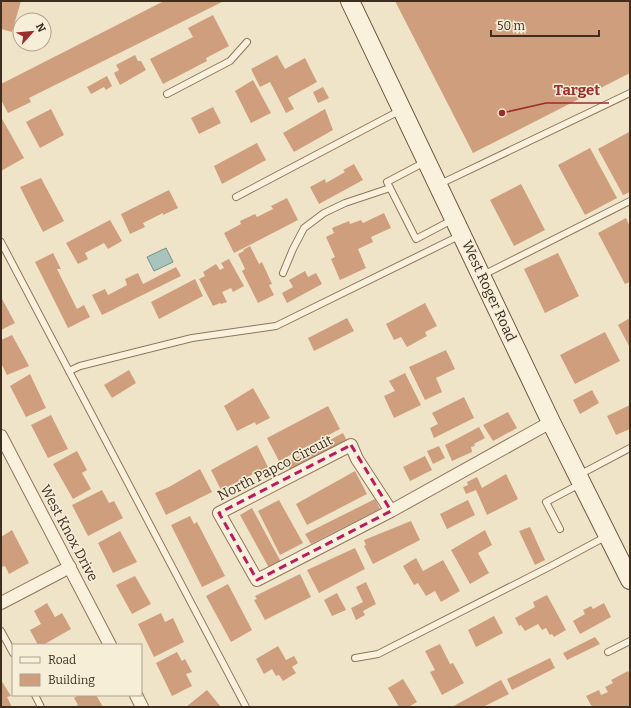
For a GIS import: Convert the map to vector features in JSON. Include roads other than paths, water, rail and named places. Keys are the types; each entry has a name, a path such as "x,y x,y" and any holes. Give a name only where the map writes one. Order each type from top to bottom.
{"street":[{"name":"West Roger Road","path":"350,1 551,422 630,580"},
{"name":"North Papco Circuit","path":"391,511 357,459 351,445 219,513 257,580 391,511 551,422"},
{"name":"West Knox Drive","path":"1,436 109,644"},
{"path":"1,603 70,567"},
{"path":"136,696 142,707"}],"lane":[{"path":"167,94 230,61 247,42"},
{"path":"438,185 630,93"},
{"path":"236,197 402,109"},
{"path":"427,161 387,182 416,239 454,219"},
{"path":"283,273 304,228 324,213 390,188"},
{"path":"481,275 630,201"},
{"path":"69,371 192,338 276,326 462,235"},
{"path":"1,242 246,707"},
{"path":"560,529 546,502 630,448"},
{"path":"355,658 378,654 551,566 608,535"},
{"path":"1,631 12,651"},
{"path":"608,652 630,641"},
{"path":"36,696 41,707"}],"water":[{"path":"166,248 173,262 154,271 147,257"}],"place":[{"name":"Target","path":"502,113"}]}
